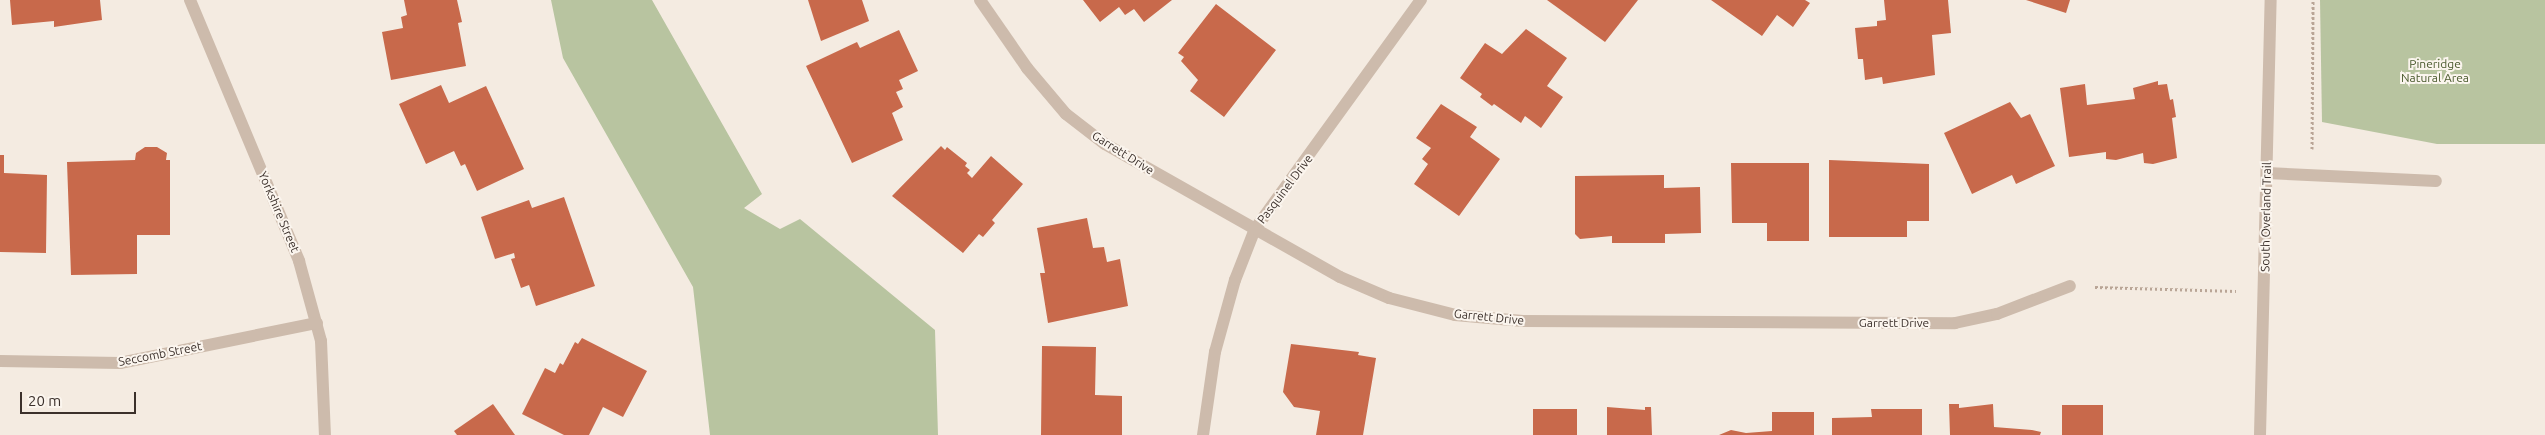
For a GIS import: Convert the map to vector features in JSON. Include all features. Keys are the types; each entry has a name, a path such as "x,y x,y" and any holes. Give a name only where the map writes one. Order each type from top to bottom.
{"street":[{"name":"Yorkshire Street","path":"190,0 299,261 317,323 326,435"},
{"name":"Garrett Drive","path":"980,0 1027,68 1066,114 1105,144 1340,277 1389,298 1455,315 1523,321 1955,323 1997,314 2070,286"},
{"name":"Pasquinel Drive","path":"1203,435 1215,352 1235,280 1254,229 1420,0"},
{"name":"South Overland Trail","path":"2260,435 2271,0"},
{"path":"2267,173 2436,181"},
{"name":"Seccomb Street","path":"0,361 120,363 317,323"}],"path":[{"path":"2312,174 2313,0"},
{"path":"2070,286 2264,292"}],"green space":[{"path":"551,0 652,0 762,194 744,208 780,229 800,219 935,330 938,435 710,435 693,287 563,58"},
{"name":"Pineridge Natural Area","path":"2320,0 2545,0 2545,144 2437,144 2322,122"}],"building":[{"path":"10,0 100,0 102,20 54,27 54,21 12,25"},
{"path":"404,0 457,0 462,22 458,23 466,66 391,80 382,32 403,28 401,17 407,15"},
{"path":"808,0 862,0 869,21 821,41"},
{"path":"1083,0 1172,0 1144,22 1134,9 1125,15 1119,7 1100,22"},
{"path":"1547,0 1638,0 1605,42"},
{"path":"1711,0 1805,0 1810,3 1793,27 1777,15 1762,36"},
{"path":"1884,0 1948,0 1951,33 1932,35 1935,75 1883,84 1882,77 1865,80 1863,59 1858,59 1855,28 1877,26 1877,21 1886,20"},
{"path":"2026,0 2070,0 2066,13"},
{"path":"1216,4 1276,50 1224,117 1190,91 1198,80 1181,61 1184,57 1178,53"},
{"path":"1526,29 1567,58 1547,86 1563,97 1541,128 1525,116 1521,123 1494,104 1492,106 1480,97 1482,94 1460,78 1485,43 1502,54"},
{"path":"899,30 918,71 899,80 903,89 896,92 903,107 892,113 903,140 852,163 806,66 857,42 860,48"},
{"path":"2158,81 2158,85 2167,84 2170,100 2173,99 2176,117 2172,118 2177,158 2153,164 2144,163 2143,153 2116,160 2106,159 2106,152 2069,157 2060,88 2085,84 2087,105 2135,99 2133,88"},
{"path":"441,85 449,103 486,86 524,169 477,191 465,164 461,166 454,151 426,164 399,104"},
{"path":"2010,102 2021,118 2030,114 2055,166 2016,184 2012,175 1972,194 1944,133"},
{"path":"1441,104 1477,127 1470,137 1500,159 1459,216 1414,184 1428,164 1422,159 1431,148 1416,138"},
{"path":"941,146 945,150 947,147 967,163 965,166 970,170 967,173 972,178 991,156 1023,184 992,220 995,223 983,237 979,234 963,253 892,196"},
{"path":"145,147 157,147 167,153 166,160 170,160 170,235 137,235 137,274 71,275 67,162 135,160 136,153"},
{"path":"0,155 4,155 4,173 47,175 46,253 0,252"},
{"path":"1829,160 1929,164 1929,221 1907,221 1907,237 1829,237"},
{"path":"1731,163 1809,163 1809,241 1767,241 1767,223 1732,223"},
{"path":"1664,175 1664,188 1700,187 1701,233 1665,234 1665,243 1612,243 1612,236 1580,239 1575,234 1575,176"},
{"path":"564,197 595,286 536,306 529,285 521,288 511,259 515,258 514,253 495,259 481,217 529,200 532,208"},
{"path":"1087,218 1093,248 1104,247 1107,262 1120,259 1128,306 1048,323 1040,273 1045,273 1037,228"},
{"path":"582,338 647,371 623,417 603,407 589,435 564,435 522,414 545,368 555,373 560,363 563,365 575,342 578,344"},
{"path":"1291,344 1359,352 1358,355 1376,358 1363,435 1316,435 1320,411 1294,407 1283,392"},
{"path":"1042,346 1096,347 1095,395 1122,396 1122,435 1041,435"},
{"path":"493,404 515,435 457,435 454,431"},
{"path":"1949,404 1959,404 1959,408 1993,404 1994,427 2041,432 2040,435 1950,435"},
{"path":"2062,405 2103,405 2103,435 2062,435"},
{"path":"1607,407 1645,410 1645,407 1651,407 1652,435 1607,435"},
{"path":"1533,409 1577,409 1577,435 1533,435"},
{"path":"1871,409 1922,409 1922,435 1832,435 1832,418 1872,417"},
{"path":"1772,412 1814,412 1814,435 1719,435 1731,430 1746,433 1772,431"}]}
